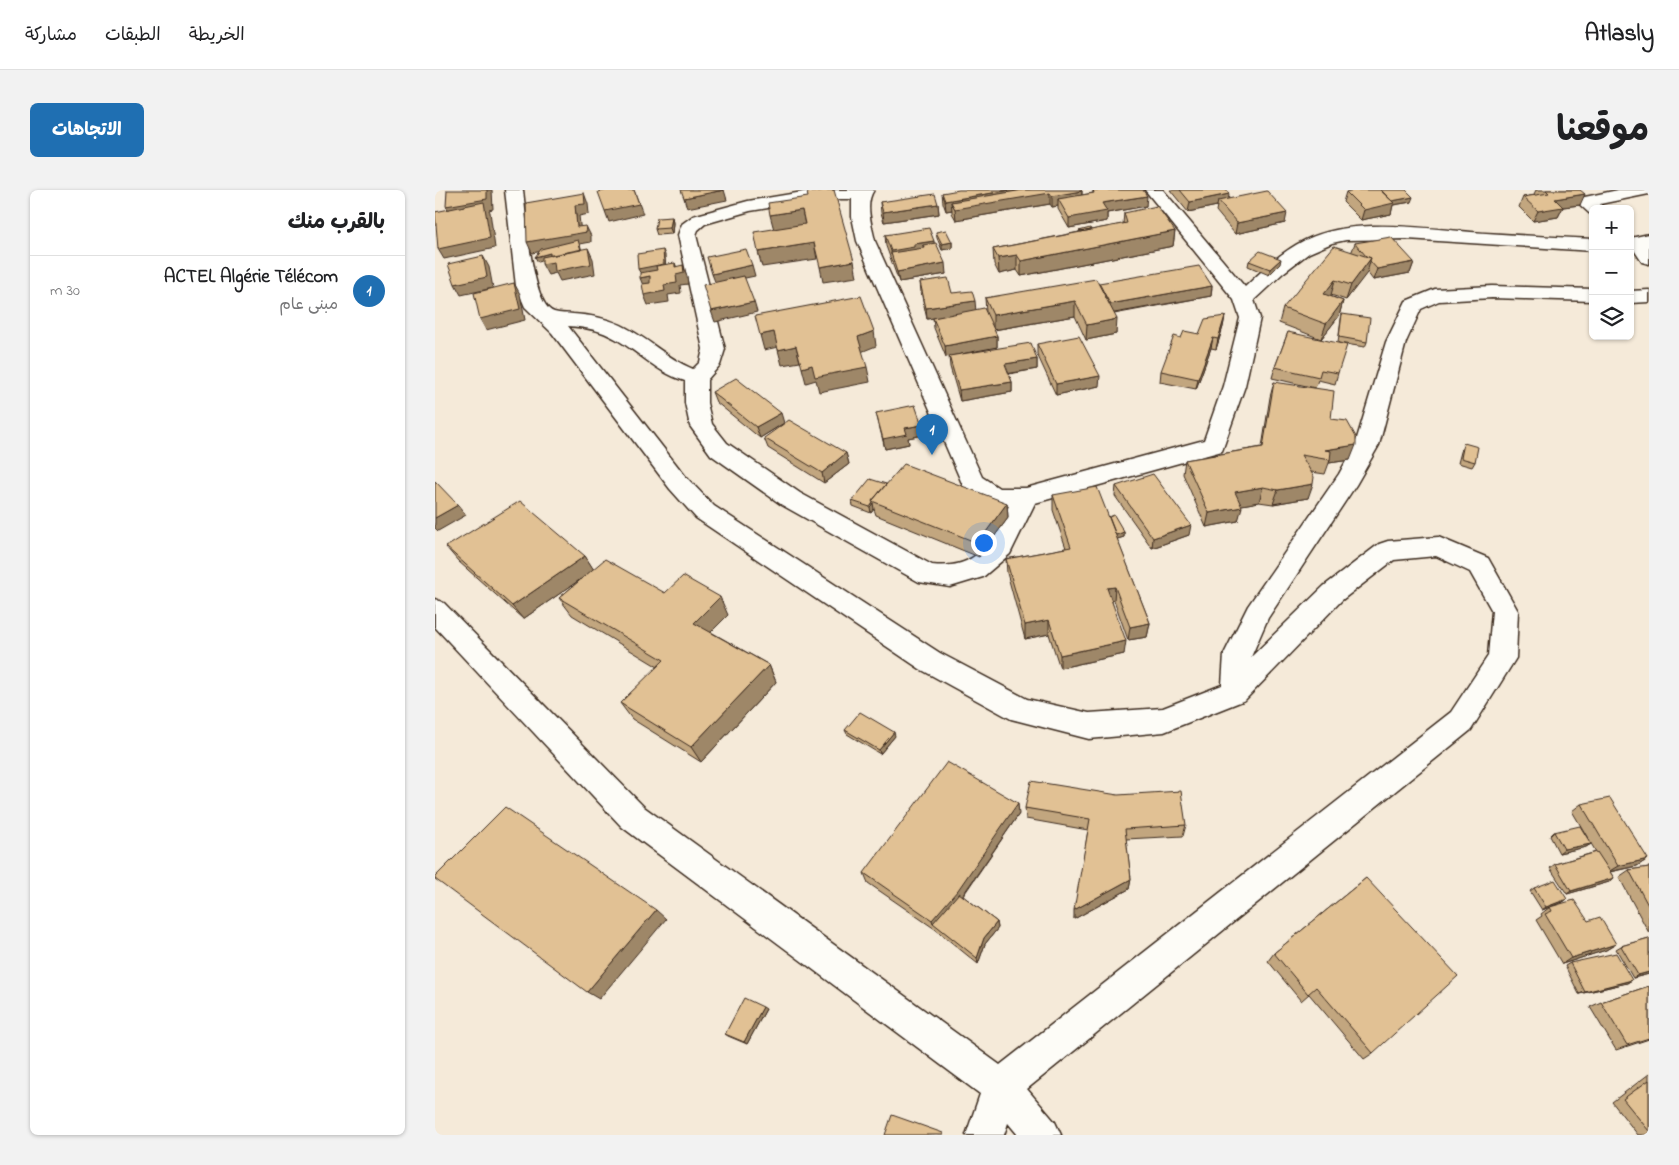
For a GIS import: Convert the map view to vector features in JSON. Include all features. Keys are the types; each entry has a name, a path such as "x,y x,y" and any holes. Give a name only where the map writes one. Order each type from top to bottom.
{"street":[{"path":"514,190 526,286 535,307 559,328 678,483 705,512 938,666 1021,710 1089,726 1164,720 1235,692 1333,593 1388,550 1438,546 1479,565 1505,611 1502,658 1461,721 1001,1087 985,1135"},
{"path":"696,377 705,371 713,361 714,349 687,235 689,228 699,220 748,206 823,194 863,192 861,217 865,241 971,482 994,497 1026,497 1214,445 1234,386 1250,318 1244,299 1154,190"},
{"path":"1590,205 1586,202 1644,190"},
{"path":"1244,299 1294,255 1313,243 1337,236 1365,233 1420,234 1589,245"},
{"path":"1637,241 1649,258"},
{"path":"1235,692 1238,654 1257,613 1348,479 1367,445 1396,342 1413,305 1435,295 1492,292 1589,295"},
{"path":"1634,297 1649,296"},
{"path":"548,318 595,322 614,329 675,370 696,377"},
{"path":"696,377 696,403 701,426 719,449 791,499 928,574 950,577 974,570 1001,546 1026,497"},
{"path":"435,610 633,817 1001,1087 1042,1135"}],"building":[{"path":"447,190 487,190 487,199 446,206"},
{"path":"634,190 639,204 605,211 598,192"},
{"path":"681,190 724,190 684,198"},
{"path":"834,190 854,261 820,267 814,243 758,252 754,232 805,224 802,210 770,215 768,203 808,197 807,193"},
{"path":"959,190 1010,190 945,201 942,193"},
{"path":"1023,190 1082,191 1052,196 1050,193 955,209 951,202"},
{"path":"1093,190 1143,190 1147,196 1102,203 1107,211 1069,218 1058,199 1094,193"},
{"path":"1180,190 1226,190 1229,194 1190,202"},
{"path":"1354,190 1380,190 1394,203 1364,210 1346,192"},
{"path":"1381,190 1406,190 1413,197 1392,201"},
{"path":"1546,190 1580,190 1585,194 1555,199 1563,207 1538,211 1523,197 1549,193"},
{"path":"1267,191 1287,213 1237,223 1218,201"},
{"path":"584,193 585,204 575,205 577,227 586,226 587,232 527,242 526,203"},
{"path":"935,194 938,204 883,212 880,202"},
{"path":"484,202 490,238 438,249 435,212"},
{"path":"1157,206 1175,231 1021,261 1017,255 998,258 993,249 1127,223 1124,213"},
{"path":"672,217 670,228 655,229 657,218"},
{"path":"929,228 934,241 914,244 914,247 891,251 885,235"},
{"path":"1090,228 1091,230 1079,231"},
{"path":"946,230 952,242 942,244 936,232"},
{"path":"1391,237 1414,262 1377,269 1370,261 1371,258 1366,256 1355,243"},
{"path":"578,240 581,250 550,256 550,253 535,257 541,249"},
{"path":"936,243 945,263 897,272 891,253 924,248 923,245"},
{"path":"1334,246 1371,258 1351,285 1335,280 1324,294 1343,301 1326,324 1283,308"},
{"path":"588,248 591,264 555,271 554,262 542,264 542,257"},
{"path":"746,249 752,265 712,274 707,257"},
{"path":"663,250 664,264 638,269 637,254"},
{"path":"1260,251 1281,259 1270,269 1249,261"},
{"path":"483,256 487,277 455,284 448,264"},
{"path":"675,263 675,267 683,265 684,273 676,275 677,283 664,285 665,291 644,295 642,284 650,283 650,276 640,278 640,273 657,270 656,266"},
{"path":"1199,266 1212,286 1110,304 1099,283"},
{"path":"744,276 754,302 711,311 703,285"},
{"path":"948,278 952,293 972,291 975,301 926,308 920,282"},
{"path":"1096,279 1117,319 1087,325 1075,301 993,315 985,298"},
{"path":"514,283 520,309 480,319 474,293"},
{"path":"861,296 874,331 858,337 867,367 815,377 812,365 802,368 796,346 778,350 774,332 760,335 755,316"},
{"path":"984,308 997,336 945,346 933,318"},
{"path":"1342,314 1370,318 1367,342 1339,337"},
{"path":"1225,316 1218,339 1213,338 1198,379 1161,371 1174,336 1181,338 1184,331 1199,334 1205,319"},
{"path":"1288,332 1347,345 1338,373 1321,370 1319,377 1275,367"},
{"path":"1079,336 1100,376 1056,384 1037,344"},
{"path":"1031,343 1037,359 1005,364 1012,382 959,390 949,356"},
{"path":"736,378 781,413 756,427 712,392"},
{"path":"1274,382 1334,391 1331,419 1347,421 1356,437 1356,445 1325,450 1331,451 1330,460 1301,455 1314,477 1313,484 1278,490 1263,487 1235,492 1242,507 1209,513 1185,460 1263,447"},
{"path":"915,405 922,425 905,428 907,434 883,439 876,413"},
{"path":"789,420 846,453 822,473 764,438"},
{"path":"1464,443 1478,447 1475,462 1461,458"},
{"path":"904,464 1007,503 978,543 872,501"},
{"path":"1153,474 1191,525 1153,538 1116,486"},
{"path":"870,479 886,484 872,501 873,503 870,507 852,501"},
{"path":"435,481 458,505 435,518"},
{"path":"1097,487 1150,623 1130,627 1115,587 1107,588 1126,641 1060,655 1049,620 1025,625 1006,559 1071,547 1053,495"},
{"path":"520,501 585,556 512,606 446,547"},
{"path":"1114,515 1124,532 1116,535 1109,517"},
{"path":"605,559 665,593 683,576 720,597 694,623 769,665 691,747 620,703 664,660 559,598"},
{"path":"860,712 894,732 879,750 845,730"},
{"path":"947,762 1018,803 958,890 932,920 864,873"},
{"path":"1031,781 1118,795 1181,791 1186,825 1125,829 1131,879 1074,910 1090,819 1025,808"},
{"path":"1610,798 1648,859 1618,866 1581,804"},
{"path":"505,807 656,910 587,992 435,879"},
{"path":"1580,826 1591,844 1564,849 1554,832"},
{"path":"1597,852 1614,878 1571,891 1555,864"},
{"path":"1649,867 1649,907 1629,870"},
{"path":"1366,878 1458,976 1373,1053 1316,987 1308,994 1274,953"},
{"path":"1555,880 1567,899 1546,907 1534,888"},
{"path":"959,893 997,922 984,938 977,958 933,923"},
{"path":"1574,900 1588,921 1600,917 1616,944 1571,958 1545,914 1552,911 1550,907"},
{"path":"1649,938 1649,972 1638,975 1621,946"},
{"path":"1616,953 1632,980 1585,992 1570,963"},
{"path":"1649,986 1649,1038 1627,1045 1601,1002"},
{"path":"744,998 763,1007 744,1042 725,1034"},
{"path":"1649,1080 1649,1131 1623,1099"},
{"path":"892,1115 943,1133 943,1135 885,1135"}],"place":[{"name":"ACTEL Algérie Télécom","path":"932,455"}]}
